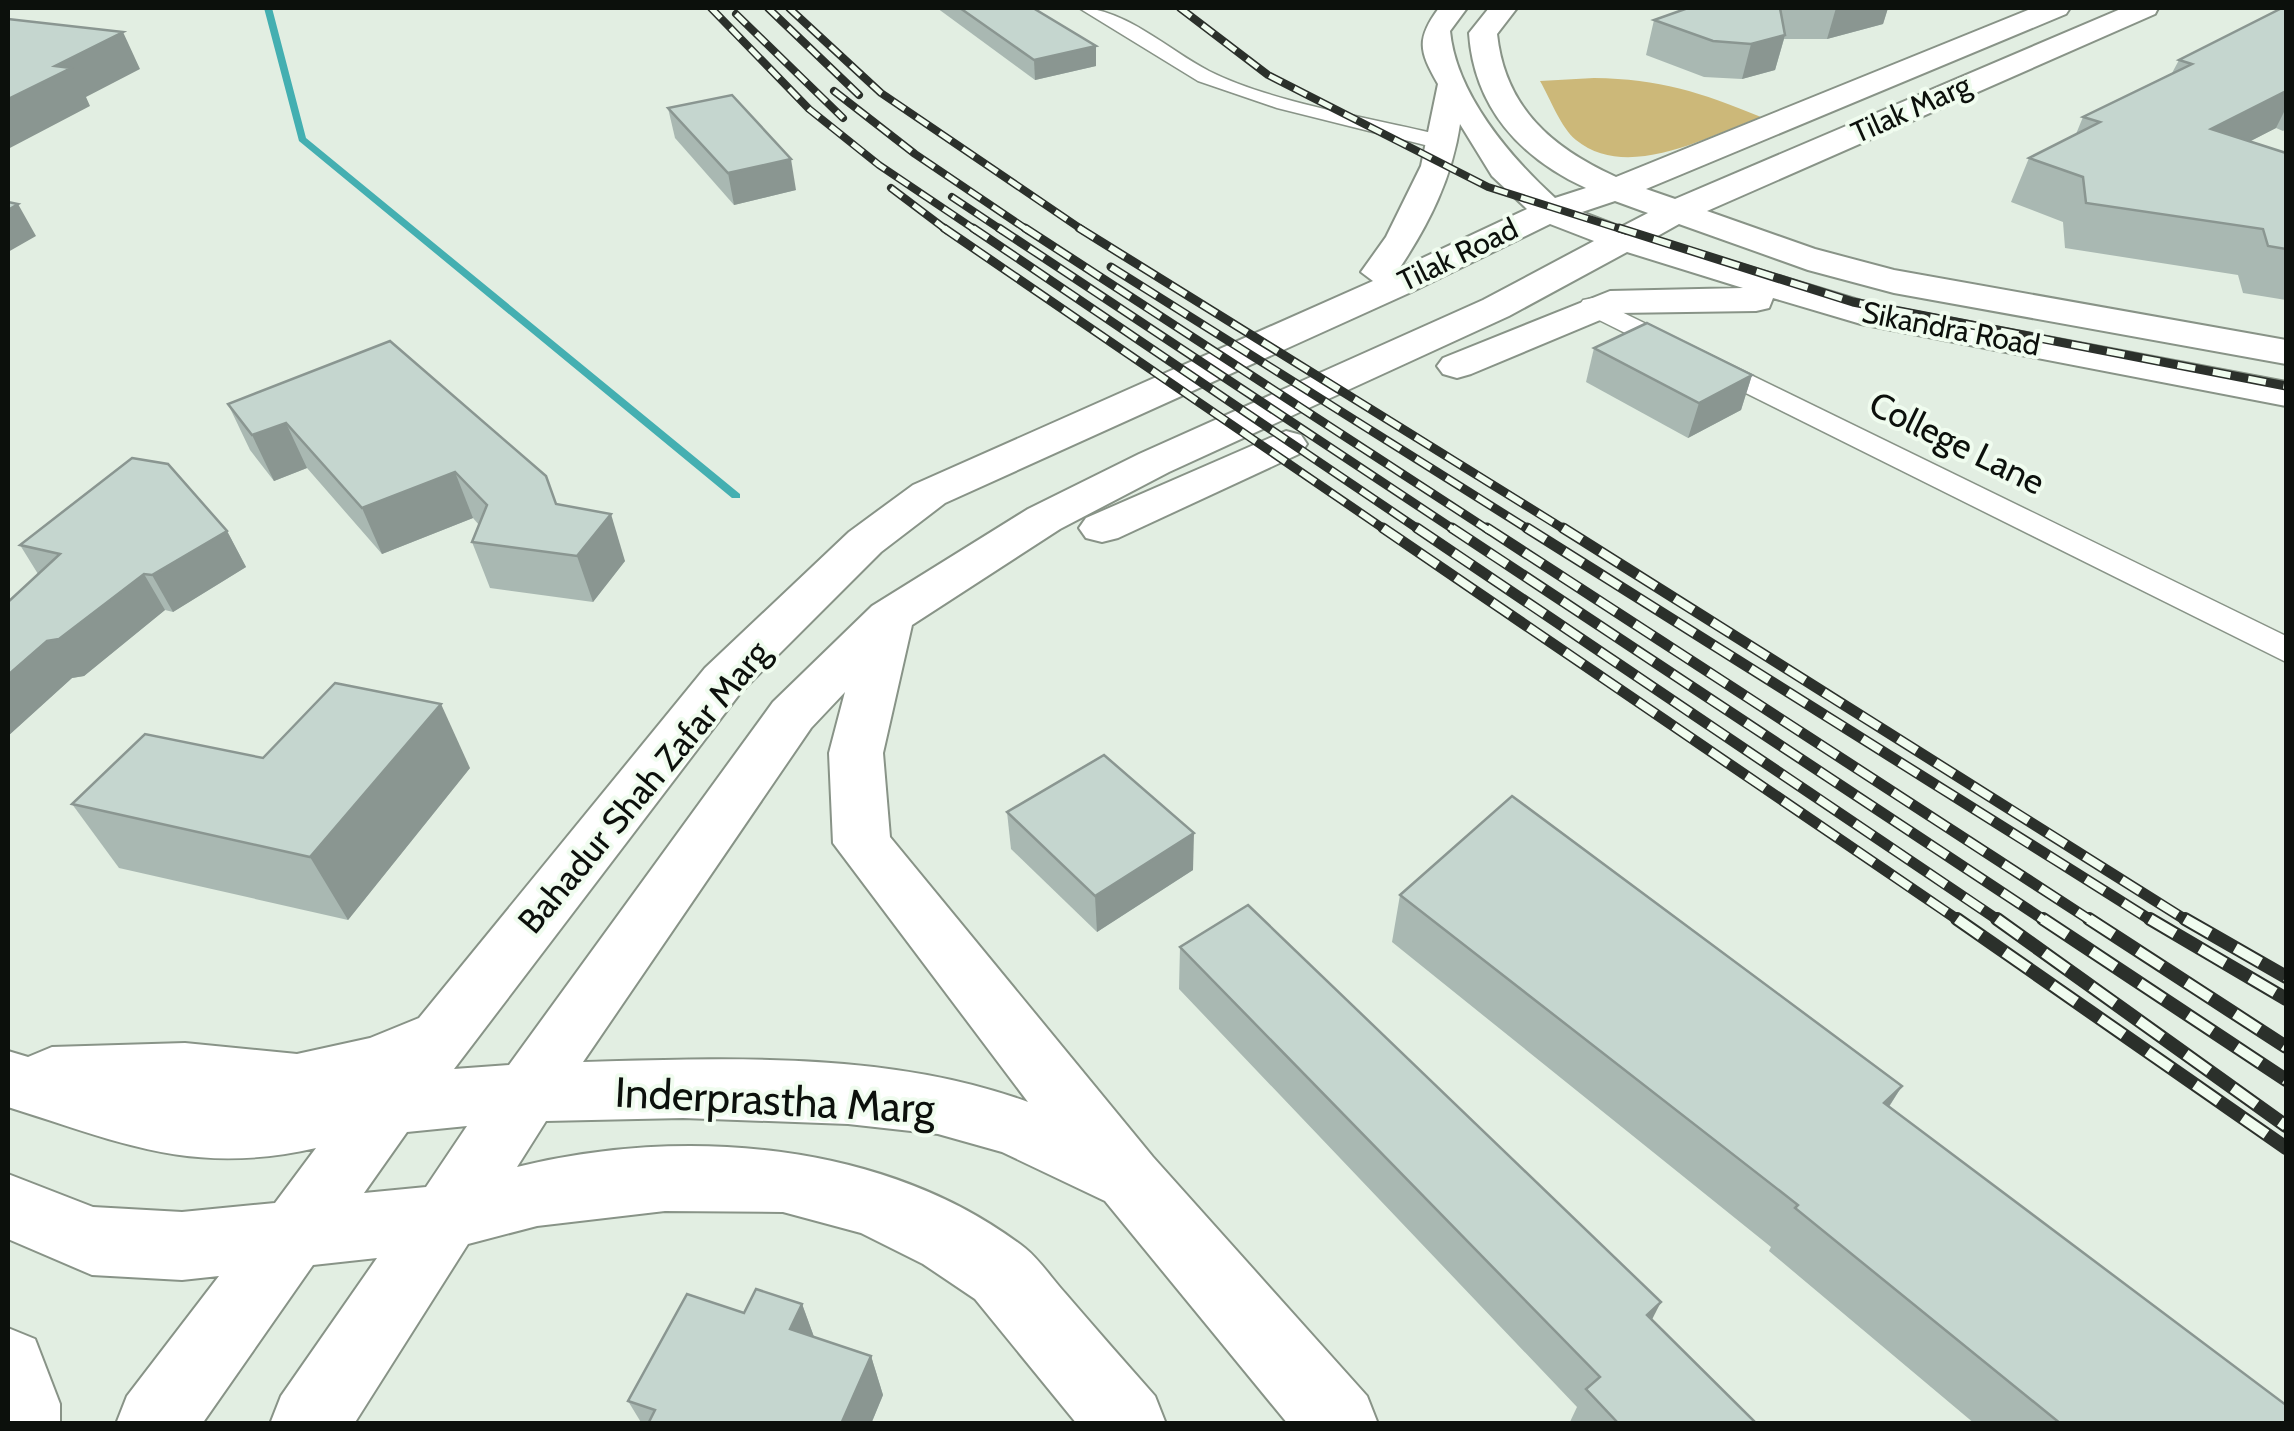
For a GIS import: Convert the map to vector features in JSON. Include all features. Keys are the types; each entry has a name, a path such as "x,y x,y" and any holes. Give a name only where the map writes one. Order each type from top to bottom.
{"main road":[{"path":"1372,285 1432,179 1441,142 1445,73 1436,31 1453,8"},
{"path":"1445,73 1485,61 1483,33 1502,8"},
{"name":"Tilak Marg","path":"1543,205 1614,190 2056,8"},
{"name":"Tilak Marg","path":"1676,211 2145,8"},
{"name":"Sikandra Road","path":"1485,61 1506,108 1527,137 1555,159 1614,190 1960,313 2286,394"},
{"path":"1445,73 1504,169 1543,205"},
{"path":"1758,177 1752,191 1759,215 1783,240 1816,260"},
{"name":"Sikandra Road","path":"1543,205 1621,239 1862,312 1960,313 2286,352"},
{"name":"Tilak Road","path":"1372,285 1543,205"},
{"name":"Tilak Road","path":"1496,308 1676,211"},
{"name":"Bahadur Shah Zafar Marg","path":"293,1231 388,1104 723,680 864,542 929,494 1372,285"},
{"path":"993,550 1089,534 1593,306 1655,298 1702,298 1862,312"},
{"path":"1496,308 1536,330"},
{"name":"Bahadur Shah Zafar Marg","path":"443,1218 526,1093 792,715 889,617 993,550 1154,463 1496,308"},
{"path":"889,617 856,752 862,844 1129,1179 1339,1424"},
{"path":"8,1077 185,1071 297,1082 378,1064 442,1036"},
{"name":"Inderprastha Marg","path":"8,1077 178,1127 219,1132 275,1128 388,1104 526,1093 669,1087 870,1096 962,1110 1049,1139 1129,1179"},
{"path":"8,1206 92,1241 182,1246 293,1231 443,1218 538,1194 665,1179 783,1180 874,1204 948,1240 1001,1274 1127,1424"},
{"path":"309,1424 443,1218"},
{"path":"155,1424 293,1231"},
{"path":"8,1366 21,1404 21,1424"}],"street":[{"path":"1088,8 1204,78 1285,104 1441,142"},
{"name":"College Lane","path":"1593,306 2286,650"}],"shaded area":[{"path":"1594,78 1679,88 1761,117 1668,151 1619,157 1597,152 1571,135 1540,81"}],"building":[{"path":"960,8 1033,8 1096,46 1034,60"},
{"path":"1688,8 1780,8 1785,35 1751,44 1713,41 1654,20"},
{"path":"2286,8 2286,91 2211,129 2286,153 2286,249 2268,246 2263,229 2086,203 2083,177 2029,158 2100,122 2083,117 2192,64 2179,60"},
{"path":"8,19 123,32 55,66 71,68 8,99"},
{"path":"732,95 791,159 728,173 668,108"},
{"path":"1647,323 1752,375 1699,403 1594,348"},
{"path":"390,341 546,476 556,504 611,514 577,556 472,542 487,505 455,472 362,508 286,423 252,435 228,404"},
{"path":"132,458 168,464 227,531 152,575 144,574 59,639 47,641 8,675 8,602 60,554 20,545"},
{"path":"335,683 441,704 310,857 72,804 145,734 263,758"},
{"path":"1104,755 1194,833 1095,896 1007,812"},
{"path":"1512,796 1902,1086 1884,1103 2286,1405 2286,1424 2061,1424 1795,1208 1798,1205 1400,895"},
{"path":"1248,905 1661,1302 1647,1315 1757,1424 1619,1424 1586,1389 1600,1377 1180,947"},
{"path":"756,1289 802,1304 790,1329 871,1356 841,1424 648,1424 655,1410 628,1401 687,1294 744,1313"}],"waterway":[{"path":"268,8 302,139 736,496"}],"railway":[{"path":"711,8 809,109 879,165 977,231"},
{"path":"768,8 859,95"},
{"path":"789,8 881,93 1084,231"},
{"path":"1180,8 1268,75 1488,187 1627,231"},
{"path":"736,14 843,118"},
{"path":"834,91 915,154 1029,231"},
{"path":"891,188 944,228"},
{"path":"952,197 1003,231"},
{"path":"944,228 1387,531"},
{"path":"944,228 948,231"},
{"path":"973,228 1421,531"},
{"path":"999,228 1456,531"},
{"path":"1025,228 1490,531"},
{"path":"1079,228 1567,531"},
{"path":"1619,228 1853,302 2286,386"},
{"path":"1111,267 1531,531"},
{"path":"1383,528 1961,922"},
{"path":"1417,528 2001,922"},
{"path":"1452,528 2047,922"},
{"path":"1487,528 2093,922"},
{"path":"1527,528 2154,922"},
{"path":"1563,528 2189,922"},
{"path":"1957,919 2286,1148"},
{"path":"1997,919 2286,1126"},
{"path":"2043,919 2286,1080"},
{"path":"2089,919 2286,1047"},
{"path":"2150,919 2286,999"},
{"path":"2185,919 2286,977"}]}
